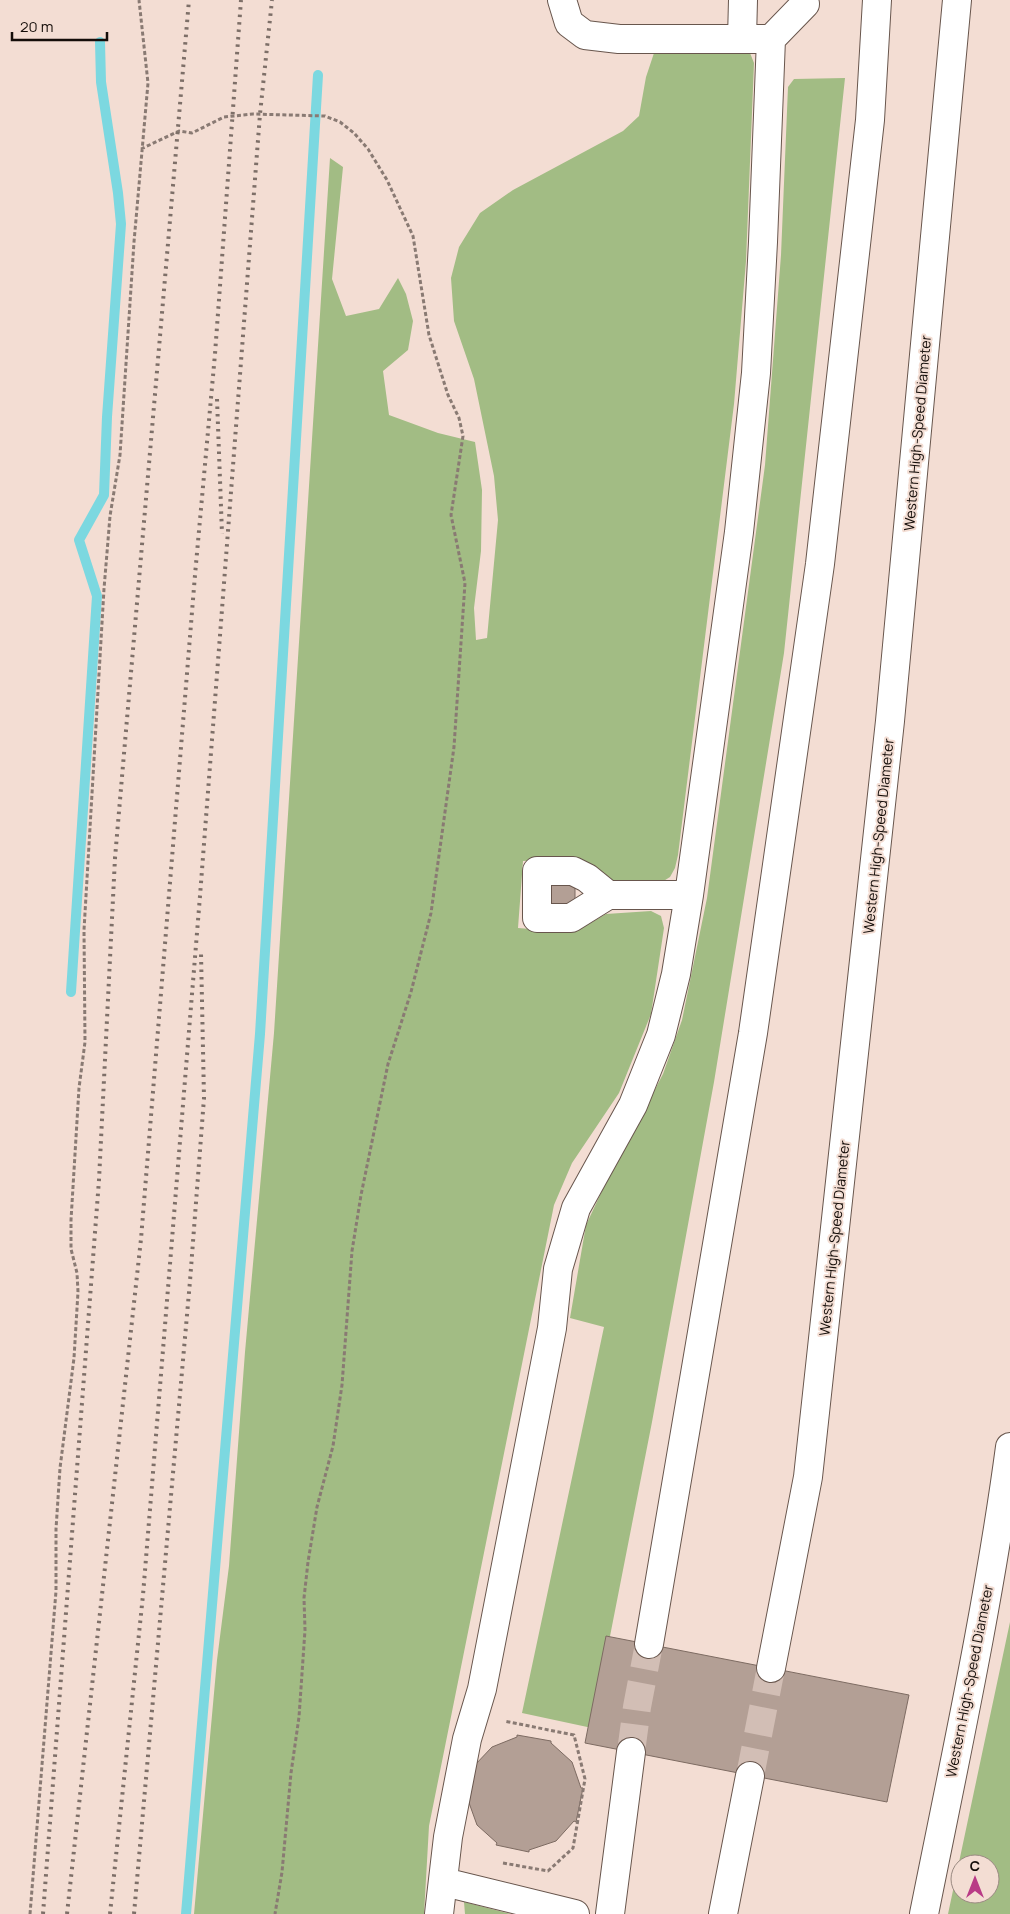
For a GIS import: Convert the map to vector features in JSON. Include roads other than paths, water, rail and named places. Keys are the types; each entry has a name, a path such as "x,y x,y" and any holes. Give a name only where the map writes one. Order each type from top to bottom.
{"main road":[{"path":"562,0 569,23 585,35 619,39 771,39"},
{"path":"742,39 743,0"},
{"path":"649,1644 752,1033 820,564 870,120 877,0"},
{"name":"Western High-Speed Diameter","path":"771,1668 809,1467 890,721 957,0"},
{"path":"438,1914 444,1882 448,1837 467,1739 482,1689 552,1328 558,1269 576,1208 633,1105 661,1035 676,974 689,894 739,532 756,373 771,39 805,4"},
{"path":"608,894 689,894"},
{"name":"Western High-Speed Diameter","path":"924,1914 958,1748 1003,1499 1010,1447"},
{"path":"1003,1499 1010,1471"},
{"path":"610,1914 631,1752"},
{"path":"722,1914 750,1776"},
{"path":"444,1882 575,1914"}],"waterway":[{"path":"71,992 97,596 79,540 104,495 107,417 121,224 101,82 100,42"},
{"path":"186,1914 260,1034 318,75"}],"tunnel":[{"path":"631,1752 649,1644"},
{"path":"750,1776 771,1668"}],"railway":[{"path":"43,1914 99,1180 115,858 189,0"},
{"path":"67,1914 141,1239 195,575 215,354 241,0"},
{"path":"110,1914 143,1595 200,896 260,114 272,0"},
{"path":"217,399 222,534"},
{"path":"134,1914 190,1281 204,1098 201,953"}]}
